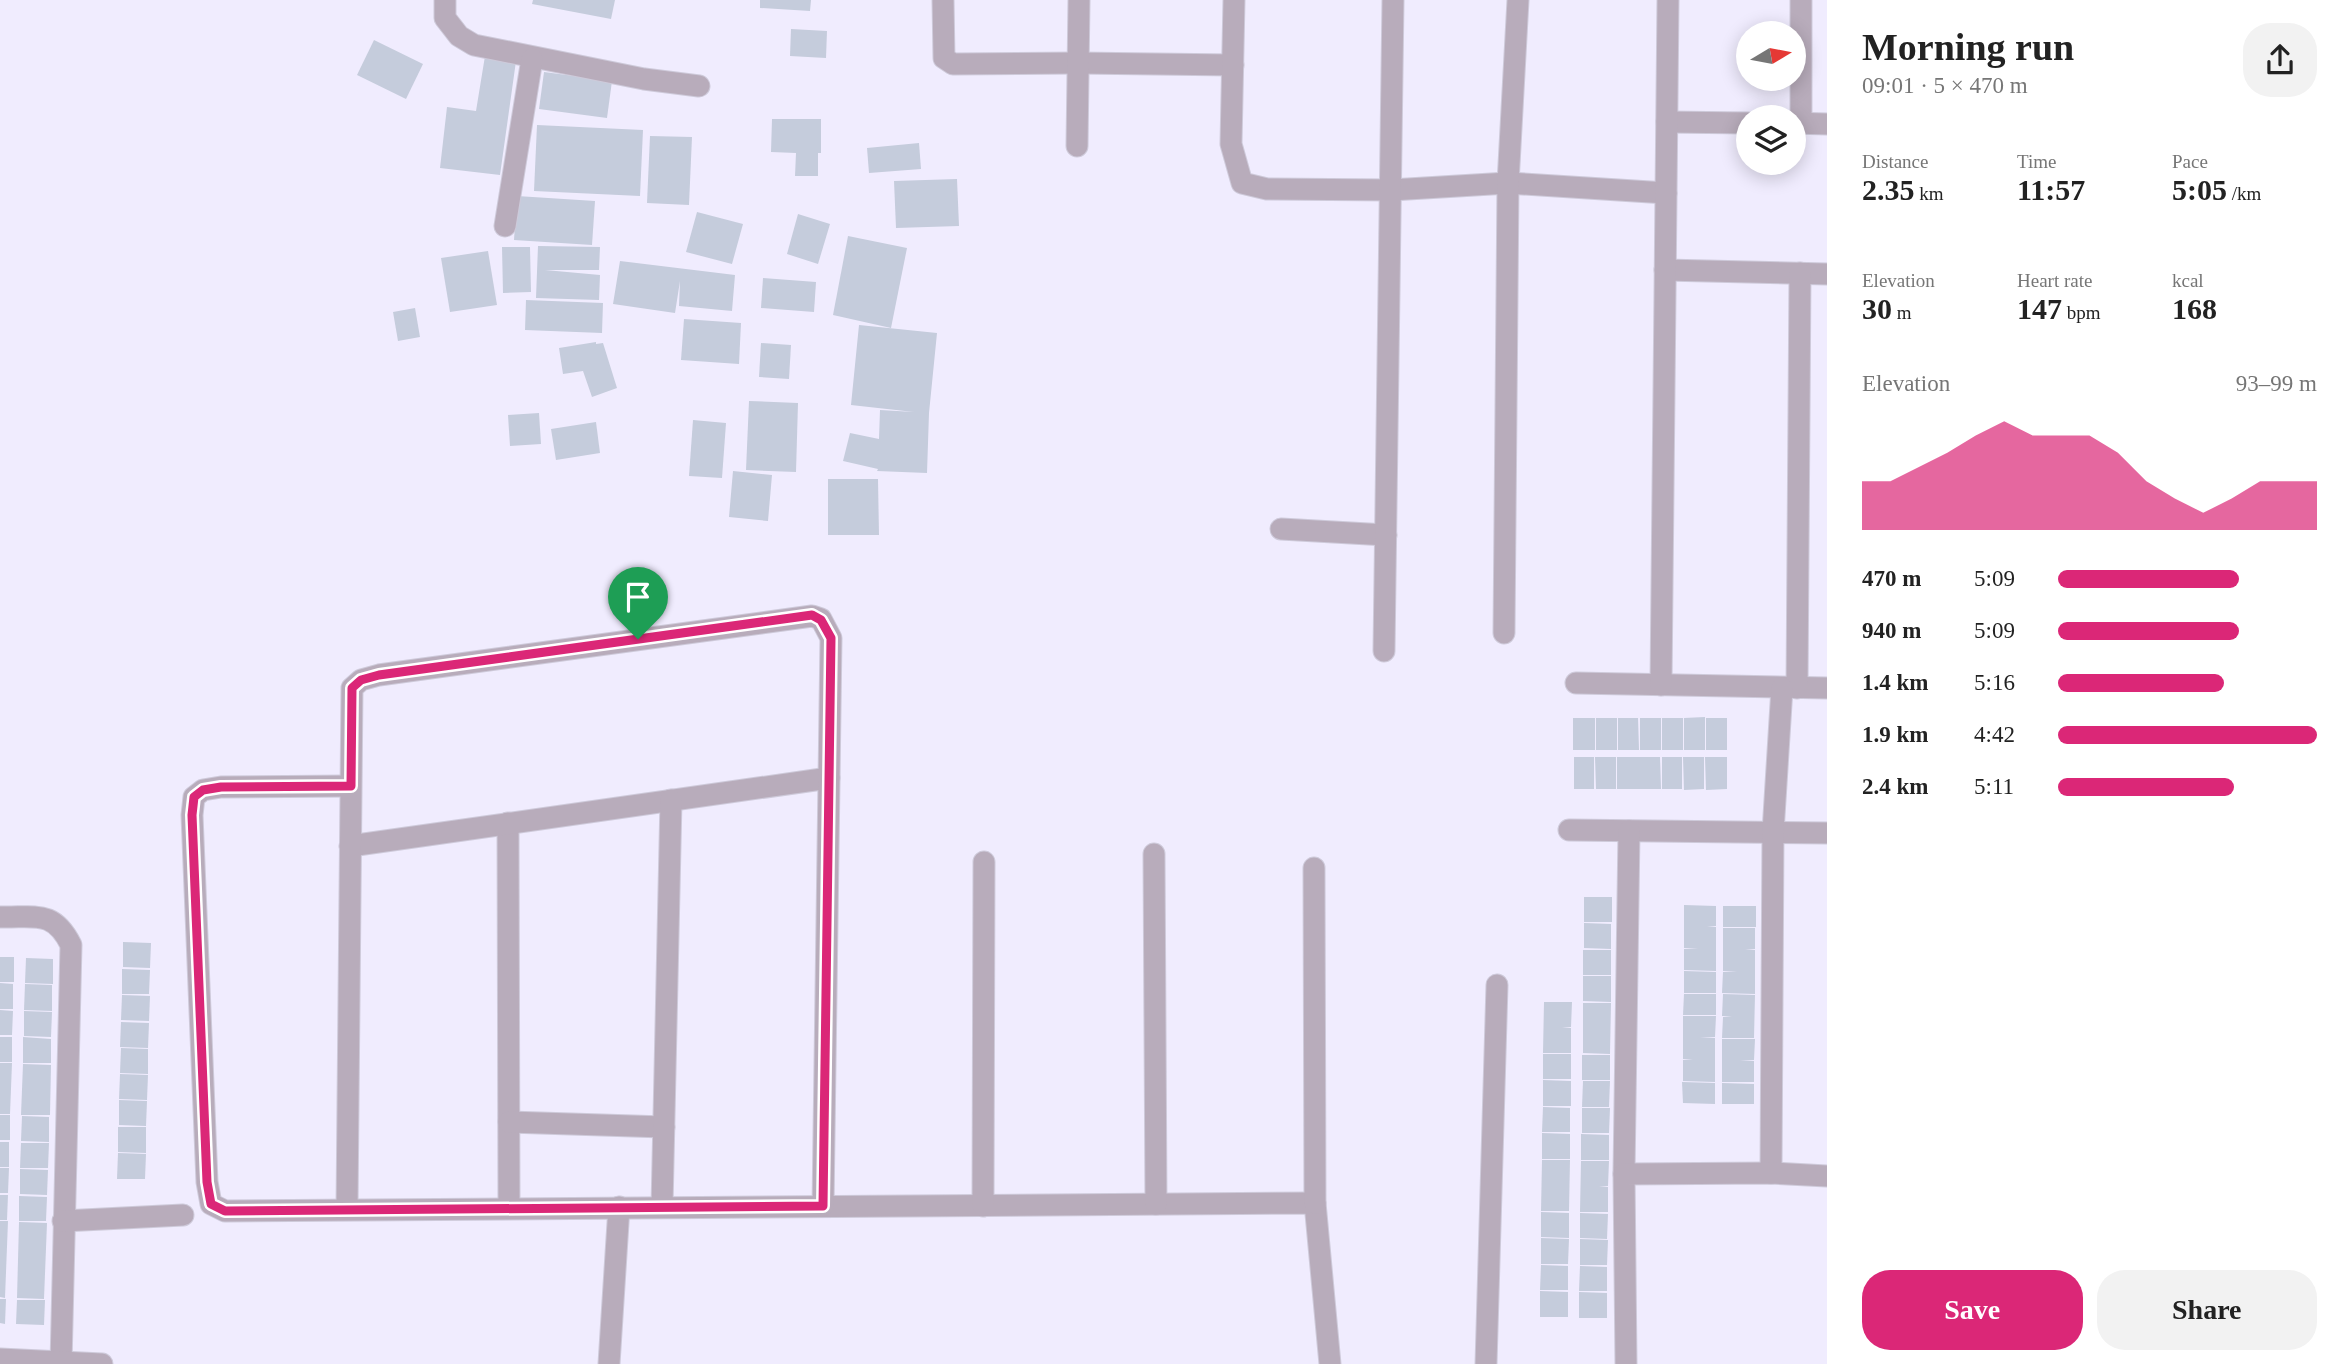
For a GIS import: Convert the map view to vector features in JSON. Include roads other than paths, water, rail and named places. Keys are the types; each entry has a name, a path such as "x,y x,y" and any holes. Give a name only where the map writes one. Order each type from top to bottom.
{"street":[{"path":"445,0 445,18 459,36 474,45 532,59 699,86"},
{"path":"943,0 944,58 953,64 1233,65"},
{"path":"1077,146 1079,0"},
{"path":"1234,0 1231,144 1242,183 1267,189 1391,190 1508,183 1666,193"},
{"path":"1384,652 1393,0"},
{"path":"1504,633 1508,183 1518,0"},
{"path":"1661,685 1668,0"},
{"path":"1798,105 1801,0"},
{"path":"505,226 532,59"},
{"path":"1667,122 1736,123"},
{"path":"1806,123 1827,124"},
{"path":"1665,270 1827,274"},
{"path":"1772,1173 1773,832 1789,688 1800,273"},
{"path":"1281,529 1386,535"},
{"path":"347,1208 352,688 361,680 392,673 812,615 821,620 831,638 823,1206"},
{"path":"1576,683 1827,688"},
{"path":"350,846 829,778"},
{"path":"351,786 221,787 203,790 194,797 192,815 207,1182 211,1204 225,1211 347,1208 1315,1203"},
{"path":"662,1207 671,800"},
{"path":"508,823 509,1208"},
{"path":"1569,830 1827,833"},
{"path":"1626,1364 1623,1174 1629,831"},
{"path":"1154,854 1156,1204"},
{"path":"983,1206 984,862"},
{"path":"1314,868 1315,1203 1330,1364"},
{"path":"0,917 50,918 63,930 71,945 61,1364"},
{"path":"1486,1364 1497,985"},
{"path":"509,1122 664,1127"},
{"path":"1623,1174 1772,1173 1827,1176"},
{"path":"608,1364 619,1208"},
{"path":"63,1221 183,1215"},
{"path":"0,1359 102,1364"}]}
